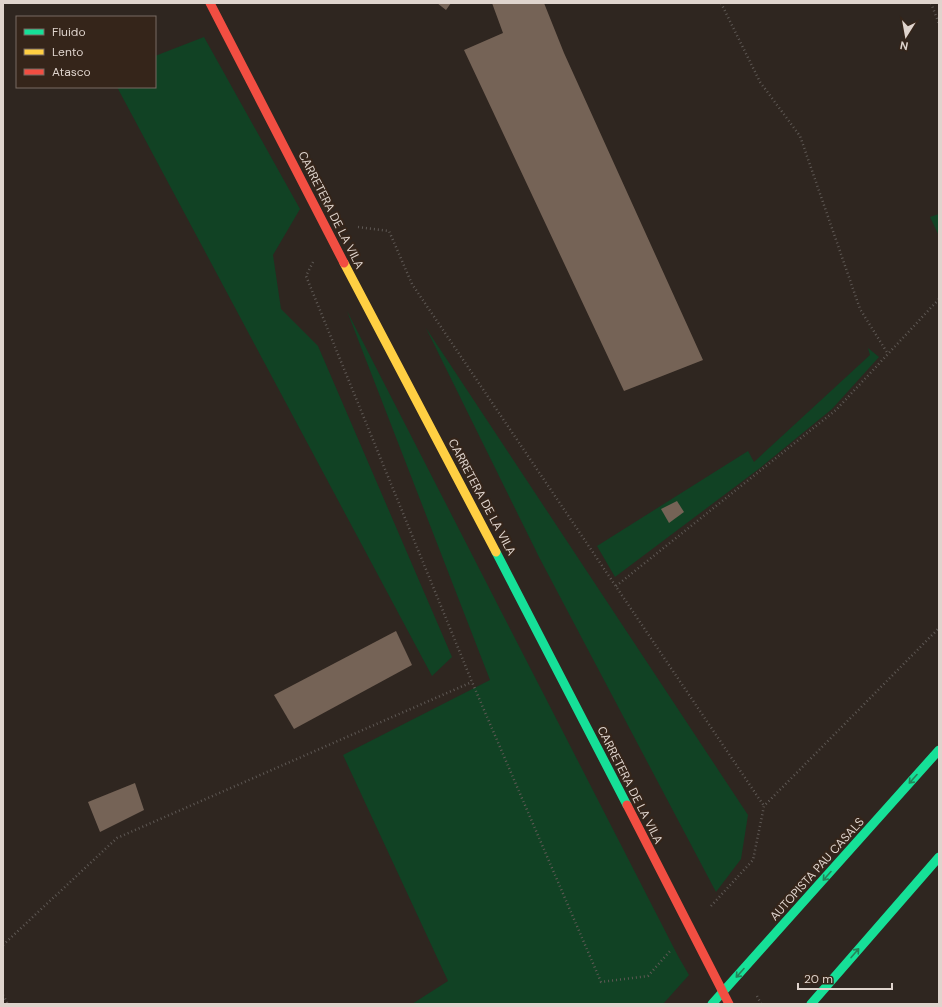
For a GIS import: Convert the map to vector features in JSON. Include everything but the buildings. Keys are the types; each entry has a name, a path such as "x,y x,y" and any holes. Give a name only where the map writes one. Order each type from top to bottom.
{"main road":[{"name":"CARRETERA DE LA VILA","path":"210,3 329,234 506,570 729,1004"},
{"name":"AUTOPISTA PAU CASALS","path":"712,1004 939,750"},
{"path":"811,1004 939,857"}],"path":[{"path":"721,3 760,82 800,136 860,309 888,354"},
{"path":"931,3 939,24"},
{"path":"358,227 389,232 412,284 764,806"},
{"path":"329,234 306,276 472,682 601,982 648,976 674,947"},
{"path":"616,586 836,410 939,299"},
{"path":"711,906 753,860 764,806 939,628"},
{"path":"3,945 117,838 472,682"},
{"path":"3,995 8,1004"}],"green space":[{"path":"204,37 300,209 273,255 281,309 318,346 452,657 432,676 118,88 156,88 156,56"},
{"path":"939,214 939,236 930,217"},
{"path":"347,311 689,975 663,1004 412,1004 448,981 343,755 490,680"},
{"path":"426,328 748,815 741,859 716,892 539,557"},
{"path":"868,348 879,357 832,409 760,468 615,577 597,546 748,451 754,462 870,355"}],"traffic: fast":[{"path":"496,552 627,805"},
{"path":"712,1004 939,750"},
{"path":"811,1004 939,857"}],"traffic: slow":[{"path":"344,263 496,552"}],"traffic: jam":[{"path":"210,3 344,263"},
{"path":"627,805 729,1004"}]}
